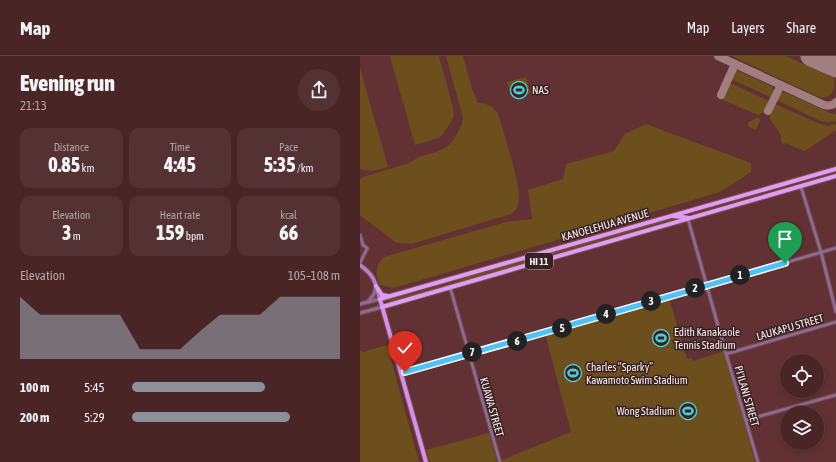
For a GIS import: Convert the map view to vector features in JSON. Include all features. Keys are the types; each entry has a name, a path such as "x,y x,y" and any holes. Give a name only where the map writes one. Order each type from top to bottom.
{"highway":[{"name":"KANOELEHUA AVENUE","path":"380,299 836,169"},
{"name":"KANOELEHUA AVENUE","path":"382,306 836,176"},
{"path":"669,216 688,219 690,214 696,208"},
{"path":"376,286 382,294 390,296"}],"main road":[{"path":"361,264 368,270 376,286 426,462"}],"street":[{"path":"801,186 821,252 836,312"},
{"name":"PI‘ILANI STREET","path":"688,219 758,462"},
{"path":"360,235 363,245 367,248 361,264"},
{"path":"401,373 836,248"},
{"path":"368,302 373,295 376,286"},
{"name":"KUAWA STREET","path":"449,287 500,462"},
{"path":"360,304 380,299"},
{"path":"360,313 382,306"},
{"name":"LAUKAPU STREET","path":"726,354 836,322"},
{"path":"746,420 836,395"}],"shaded area":[{"path":"390,56 439,56 454,115 451,122 439,138 415,145"},
{"path":"446,56 463,56 472,89 478,103 484,103 497,112 516,174 519,191 518,205 514,212 508,215 411,244 395,242 360,215 360,179 407,164 419,157 436,152 449,145 454,139 462,124 463,118"},
{"path":"732,56 786,56 834,78 832,93 827,97 819,97"},
{"path":"360,68 388,167 377,170 360,169"},
{"path":"736,70 771,86 774,92 772,98 731,79"},
{"name":"NAS","path":"526,77 530,93 512,98 507,82"},
{"path":"525,83 527,90 517,93 515,86"},
{"path":"730,83 771,102 765,112 758,115 723,100 722,97"},
{"path":"784,92 830,113 836,114 836,121 821,121 776,100 779,94"},
{"path":"775,104 827,126 836,124 836,130 805,151 785,143 783,145 781,135 770,119 770,113"},
{"path":"757,118 760,120 756,130 749,127 749,122"},
{"path":"646,124 751,163 751,172 720,192 394,288 380,285 377,277 377,270 379,263 384,257 506,222 532,219 528,190 563,179 566,164 614,151 625,134"},
{"path":"675,219 389,302 389,300 451,283 474,274 605,238 646,225"},
{"path":"669,298 687,359 692,358 693,361 724,351 755,462 502,462 502,460 571,432 545,333"},
{"path":"387,345 419,462 360,462 360,350 363,352"},
{"path":"489,433 497,462 430,462 426,450"}],"taxiway":[{"path":"718,56 824,105 828,106 836,102"},
{"path":"721,95 735,64"},
{"path":"768,111 781,85"}],"runway":[{"path":"811,56 836,67"}],"place":[{"name":"NAS","path":"519,90"},
{"name":"Edith Kanakaole Tennis Stadium","path":"661,338"},
{"name":"Charles “Sparky” Kawamoto Swim Stadium","path":"573,373"},
{"name":"Wong Stadium","path":"688,411"}],"route":[{"path":"405,372 785,263"}]}
